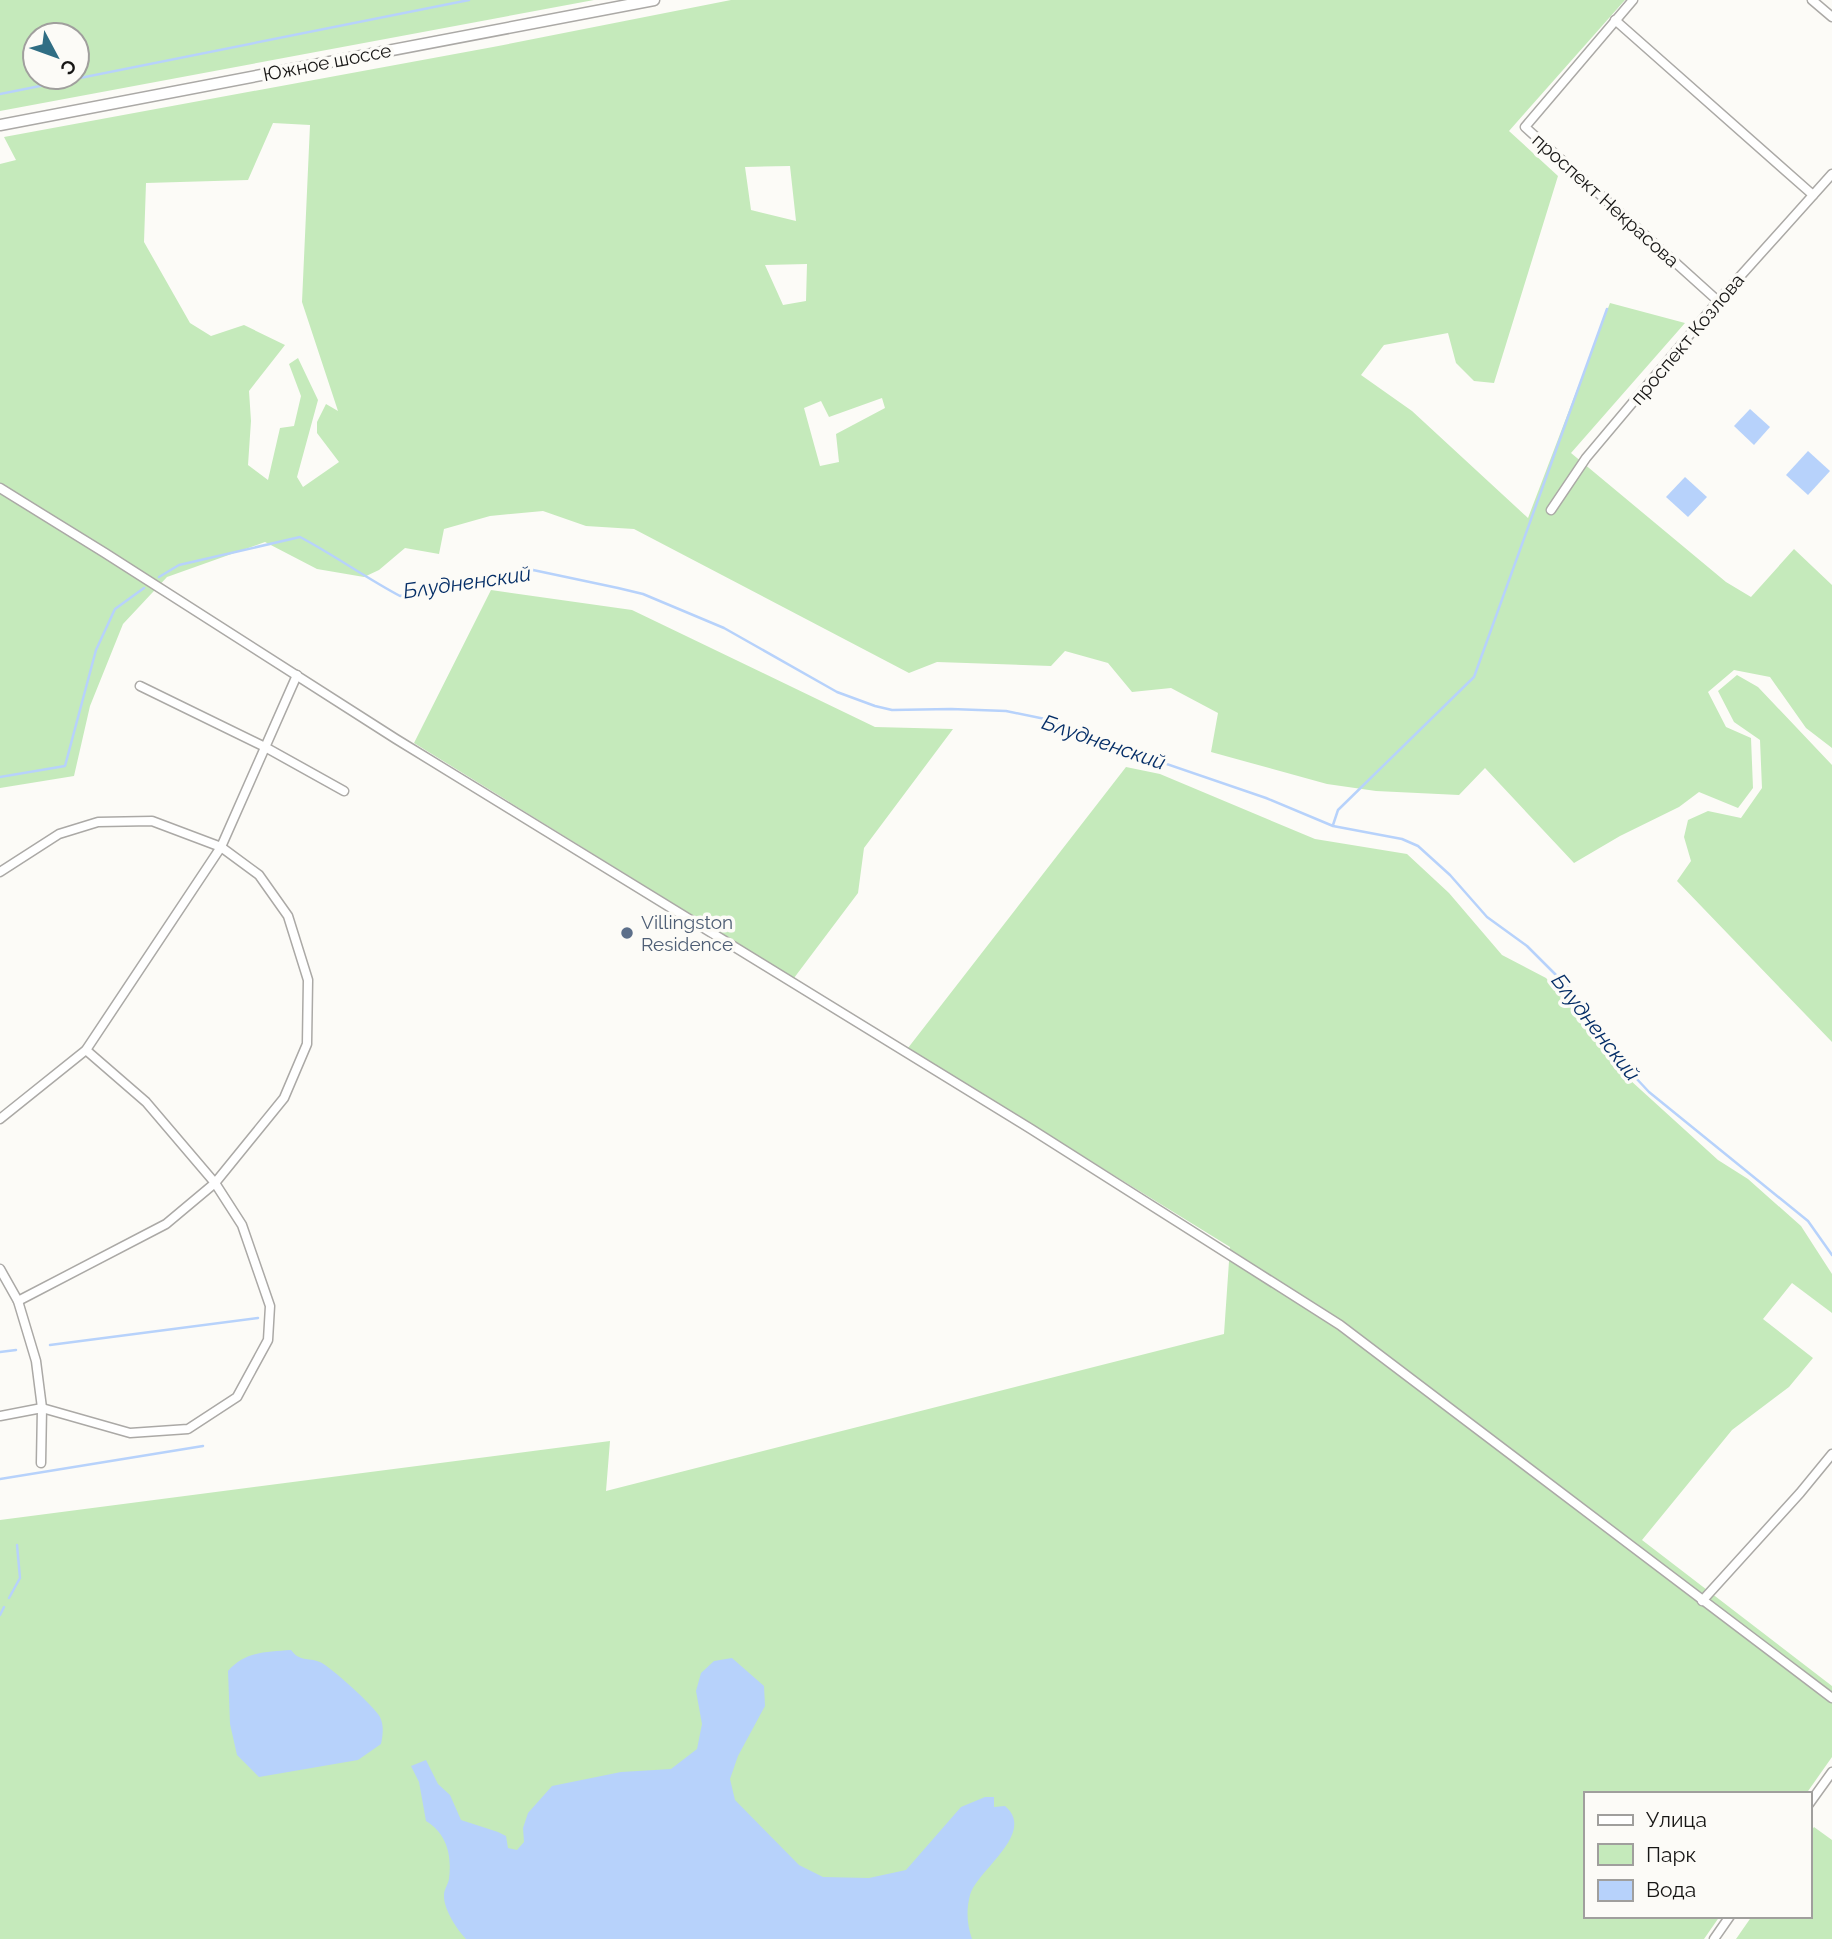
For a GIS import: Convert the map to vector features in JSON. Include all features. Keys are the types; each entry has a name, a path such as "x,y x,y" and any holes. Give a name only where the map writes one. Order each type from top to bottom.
{"street":[{"name":"Южное шоссе","path":"0,125 654,0"},
{"name":"проспект Некрасова","path":"1633,0 1525,127 1718,301"},
{"path":"1812,0 1832,17"},
{"path":"1615,20 1813,195"},
{"name":"проспект Козлова","path":"1551,510 1586,458 1718,301 1832,174"},
{"path":"0,488 396,738 1020,1122 1340,1325 1832,1698"},
{"path":"0,1119 86,1050 221,847 297,675"},
{"path":"140,685 265,747 344,791"},
{"path":"0,872 59,834 98,822 152,821 221,847 259,876 288,916 308,980 307,1044 284,1098 215,1183 166,1224 18,1301"},
{"path":"0,1416 42,1408 131,1433 188,1429 237,1397 268,1340 270,1307 242,1225 215,1183 146,1102 86,1050"},
{"path":"0,1269 18,1301 36,1361 42,1408 41,1463"},
{"path":"1702,1601 1832,1454"},
{"path":"1811,1801 1832,1772"},
{"path":"1714,1939 1729,1918"}],"green space":[{"path":"0,0 594,0 0,111"},
{"path":"731,0 1625,0 1509,131 1558,176 1494,383 1474,381 1456,363 1448,333 1384,345 1361,375 1412,411 1528,518 1610,303 1685,323 1571,453 1726,582 1751,597 1794,549 1832,585 1832,748 1806,728 1770,677 1734,670 1708,692 1726,727 1751,738 1753,788 1738,808 1699,792 1679,807 1620,836 1574,863 1485,768 1459,795 1376,791 1327,784 1211,752 1218,713 1171,688 1132,692 1108,663 1065,651 1051,666 937,662 909,673 634,529 586,526 543,511 490,516 444,529 439,554 405,548 379,570 364,577 317,569 265,542 167,577 123,624 90,706 74,776 0,788 0,164 16,160 4,137 493,47","holes":["273,123 310,125 302,302 338,411 326,404 317,422 317,433 339,462 303,487 297,477 318,400 298,358 289,364 301,396 294,426 280,428 268,480 248,465 251,421 249,391 285,345 244,325 211,336 190,323 144,242 146,183 248,180","790,166 796,221 751,210 745,167","807,264 806,301 783,305 765,265","882,398 885,408 836,434 839,462 820,466 804,408 821,401 829,417"]},
{"path":"491,590 632,610 875,727 953,729 864,848 858,893 794,978 414,743"},
{"path":"1737,675 1758,687 1832,765 1832,1042 1677,881 1691,861 1684,837 1688,820 1708,811 1741,818 1762,788 1760,740 1734,722 1718,691"},
{"path":"1126,767 1160,774 1315,839 1407,854 1449,893 1502,955 1546,978 1630,1080 1718,1160 1748,1179 1801,1226 1832,1274 1832,1313 1792,1283 1763,1319 1813,1358 1789,1387 1732,1430 1642,1540 1832,1686 1832,1757 1807,1792 1584,1792 1584,1918 1719,1918 1704,1939 0,1939 0,1520 610,1441 606,1491 1224,1334 1230,1247 908,1048"},
{"path":"1814,1827 1832,1840 1832,1939 1736,1939 1751,1918 1811,1918 1811,1831"}],"water":[{"path":"1750,409 1770,427 1754,445 1734,426"},
{"path":"1808,451 1830,471 1808,495 1786,475"},
{"path":"1685,477 1707,497 1688,517 1666,497"},
{"path":"291,1650 301,1658 325,1665 370,1704 381,1720 381,1744 358,1760 259,1777 237,1755 230,1724 228,1671 249,1656"},
{"path":"732,1658 764,1686 765,1706 738,1756 730,1779 735,1800 799,1865 823,1877 869,1878 906,1870 961,1807 985,1797 994,1797 994,1807 1005,1806 1013,1817 1014,1828 1010,1839 970,1895 968,1917 972,1939 466,1939 451,1918 444,1900 450,1870 449,1854 439,1832 426,1821 419,1782 411,1766 426,1760 438,1784 450,1795 461,1820 506,1836 508,1848 517,1850 524,1842 523,1828 528,1813 552,1786 621,1772 671,1769 697,1749 702,1724 696,1691 701,1673 714,1661"}],"waterway":[{"path":"0,94 469,0"},
{"path":"1333,825 1338,810 1474,677 1607,309"},
{"name":"Блудненский","path":"159,577 179,565 300,537 400,596 484,576 533,570 643,594 724,628 837,692 875,706 892,710 1006,711 1050,720 1266,798 1333,826 1402,839 1418,846 1450,875 1487,917 1527,946 1568,987 1601,1027 1621,1062 1649,1092 1808,1221 1832,1255"},
{"name":"Блудненский","path":"0,777 65,766 96,650 115,609 144,588"},
{"path":"50,1345 258,1318"},
{"path":"0,1352 16,1350"},
{"path":"0,1479 203,1446"},
{"path":"9,1598 20,1578 17,1545"},
{"path":"0,1615 4,1607"}],"place":[{"name":"Villingston Residence","path":"627,933"}]}
